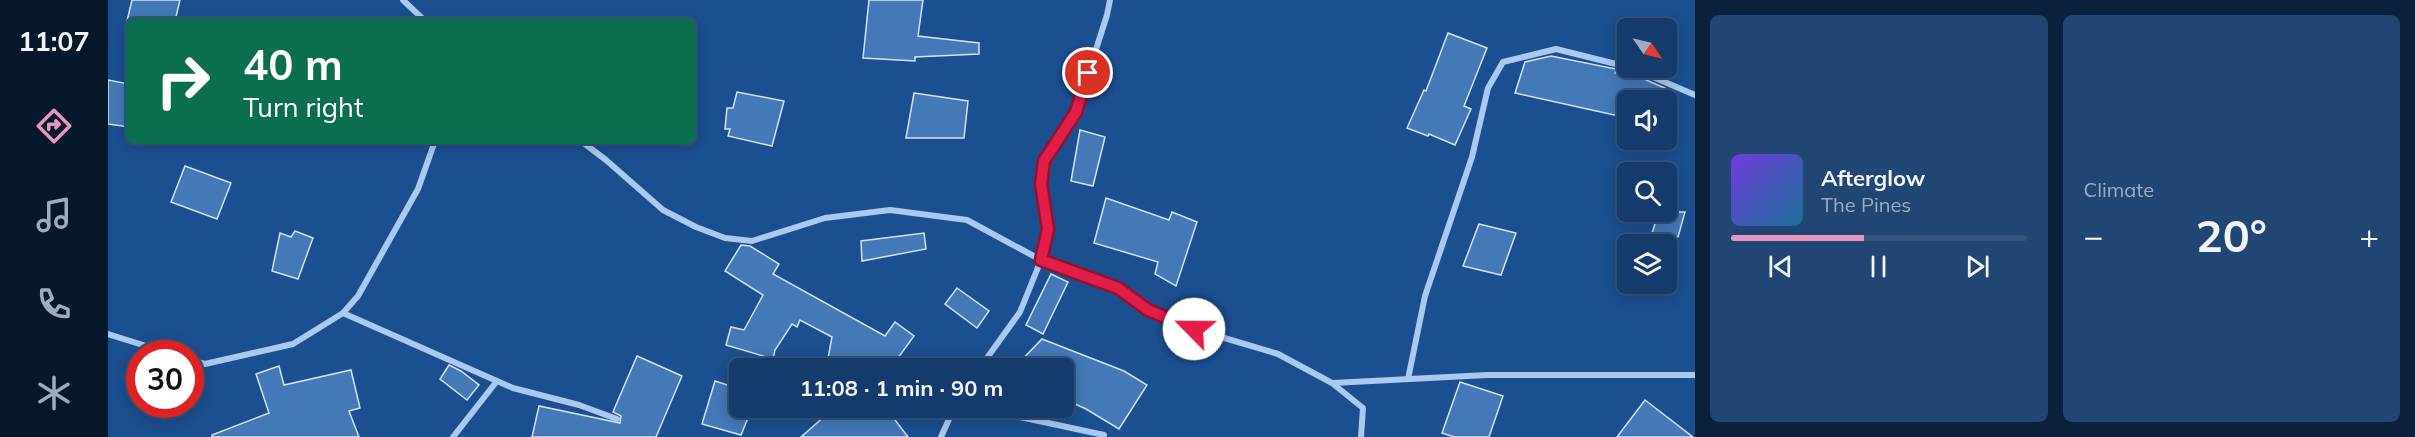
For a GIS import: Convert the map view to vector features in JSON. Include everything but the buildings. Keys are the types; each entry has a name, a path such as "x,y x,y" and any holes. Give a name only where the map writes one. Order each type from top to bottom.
{"street":[{"path":"403,0 421,18"},
{"path":"987,358 1020,312 1041,260 1048,229 1041,184 1044,161 1076,112 1110,0"},
{"path":"1408,379 1425,296 1472,157 1488,88 1503,62 1556,49 1617,64"},
{"path":"1656,78 1695,95"},
{"path":"204,364 293,344 343,313 358,296 418,189 434,144"},
{"path":"585,144 663,210 696,227 725,238 752,241 825,218 890,210 967,220 1041,260 1118,288 1148,310 1194,329 1278,354 1332,383 1364,408 1361,437"},
{"path":"343,313 513,388 579,405 617,419"},
{"path":"108,334 127,340"},
{"path":"1332,383 1486,375 1695,375"},
{"path":"453,437 497,381"},
{"path":"941,437 950,418"},
{"path":"1024,418 1104,435"}],"route":[{"path":"1088,73 1076,112 1044,161 1041,184 1048,229 1041,260 1118,288 1148,310 1194,329"}]}
